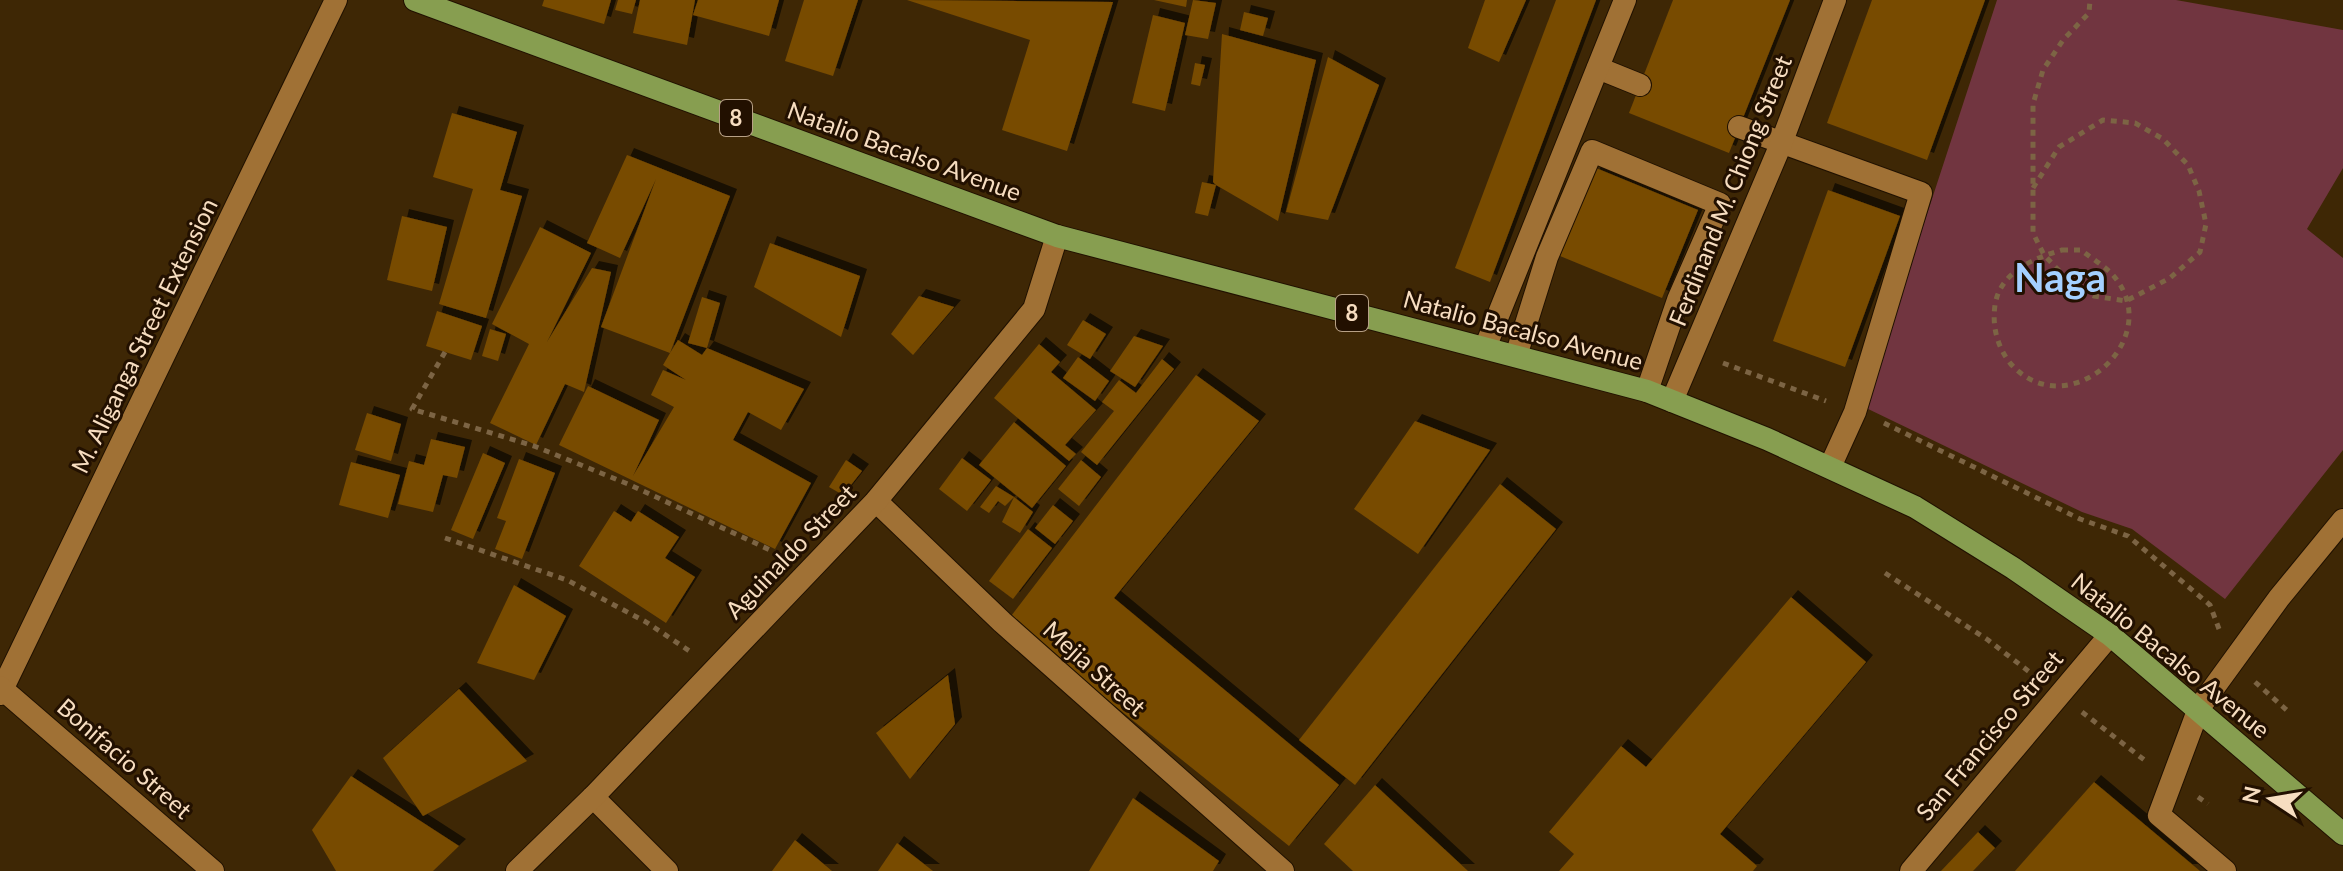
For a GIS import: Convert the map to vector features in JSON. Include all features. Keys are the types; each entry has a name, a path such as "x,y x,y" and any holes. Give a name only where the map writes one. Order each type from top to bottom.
{"highway":[{"name":"Natalio Bacalso Avenue","path":"415,0 1057,236 1647,391 1830,467 1915,507 2013,568 2110,635 2343,834"}],"street":[{"name":"M. Aliganga Street Extension","path":"1,690 336,0"},
{"path":"1485,348 1625,0"},
{"name":"Ferdinand M. Chiong Street","path":"1672,401 1781,144 1835,0"},
{"path":"1598,68 1640,85"},
{"path":"1739,127 1921,193 1855,412 1830,467"},
{"path":"1516,356 1547,257 1592,151 1720,204 1678,300 1647,391"},
{"name":"Aguinaldo Street","path":"517,871 593,797 876,501 1034,309 1057,236"},
{"name":"Mejia Street","path":"876,501 1002,622 1283,871"},
{"path":"2225,871 2159,815 2199,708 2343,520"},
{"name":"San Francisco Street","path":"1911,871 2110,635"},
{"name":"Bonifacio Street","path":"1,690 213,871"},
{"path":"593,797 667,871"}],"path":[{"path":"2033,188 2059,147 2103,120 2135,123 2163,139 2188,165 2199,191 2206,224 2200,252 2170,278 2126,301 2094,296 2068,280 2044,255 2033,233 2033,188 2033,104 2043,70 2063,40 2089,13 2090,0"},
{"path":"2081,250 2110,273 2126,301 2130,323 2123,346 2097,372 2071,385 2042,386 2023,377 1997,340 1993,321 1996,301 2004,284 2018,269 2044,255 2081,250"},
{"path":"1693,351 1855,412 2080,519 2128,536 2210,605 2232,662 2290,713"},
{"path":"445,352 412,409 534,446 575,462 787,558 808,571"},
{"path":"445,538 567,580 646,622 716,668"}],"shaded area":[{"path":"1997,0 2176,0 2343,30 2343,168 2307,229 2343,258 2343,450 2225,599 2132,529 2082,512 1864,407"}],"building":[{"path":"544,0 611,0 604,24 542,6"},
{"path":"618,0 636,0 632,14 615,10"},
{"path":"640,0 695,0 687,45 633,33"},
{"path":"698,0 779,0 769,36 693,15"},
{"path":"804,0 858,0 833,76 785,61"},
{"path":"907,0 1113,2 1067,151 1002,130 1030,40"},
{"path":"1154,0 1187,0 1186,7"},
{"path":"1193,0 1216,3 1208,39 1185,35"},
{"path":"1485,0 1526,0 1499,62 1468,48"},
{"path":"1556,0 1596,0 1490,282 1455,268"},
{"path":"1673,0 1790,0 1729,153 1629,113"},
{"path":"1872,0 1985,0 1927,160 1827,123"},
{"path":"1244,12 1268,18 1263,36 1240,30"},
{"path":"1153,15 1185,23 1165,111 1132,103"},
{"path":"1222,34 1316,60 1278,221 1213,182"},
{"path":"1328,57 1379,85 1328,220 1286,212"},
{"path":"1195,63 1205,65 1200,86 1191,84"},
{"path":"452,113 517,132 500,190 522,196 486,318 439,304 473,189 433,177"},
{"path":"627,155 730,196 670,353 601,327 656,179 620,258 587,243"},
{"path":"1596,168 1698,210 1662,298 1560,256"},
{"path":"1202,182 1216,185 1208,216 1195,213"},
{"path":"1828,190 1900,216 1845,367 1773,341"},
{"path":"402,216 447,227 432,291 387,280"},
{"path":"540,227 591,253 547,342 592,268 611,272 584,392 565,384 536,445 490,423 529,344 492,324"},
{"path":"770,243 860,276 841,337 754,287"},
{"path":"919,296 954,307 913,355 891,334"},
{"path":"702,297 720,303 707,348 688,343"},
{"path":"437,311 482,326 471,360 426,346"},
{"path":"1083,320 1106,334 1090,359 1067,345"},
{"path":"490,329 506,334 498,361 482,356"},
{"path":"1134,336 1163,346 1135,387 1110,371"},
{"path":"678,340 702,355 707,348 804,389 781,430 748,412 733,440 811,483 775,549 559,445 588,386 659,420 633,476 674,407 651,395 663,370 686,380 663,365"},
{"path":"1039,344 1060,362 1051,372 1096,410 1065,445 1076,454 1069,461 994,398"},
{"path":"1078,357 1109,381 1095,401 1063,378"},
{"path":"1162,359 1174,369 1097,465 1081,452 1114,411 1102,402 1119,380 1136,393"},
{"path":"1196,375 1259,421 1114,598 1339,785 1289,846 1008,620"},
{"path":"367,413 401,424 391,461 355,450"},
{"path":"1415,421 1490,450 1418,554 1354,509"},
{"path":"1014,422 1066,466 1032,508 979,465"},
{"path":"431,439 465,447 457,478 443,475 433,512 398,504 409,461 424,465"},
{"path":"483,453 505,463 473,539 451,530"},
{"path":"962,458 991,480 967,511 939,489"},
{"path":"519,459 555,473 522,559 495,549 506,521 497,518"},
{"path":"846,460 862,471 843,495 829,487"},
{"path":"1081,460 1101,477 1079,506 1058,489"},
{"path":"351,462 400,475 388,518 339,505"},
{"path":"1500,484 1556,529 1355,785 1299,740"},
{"path":"996,486 1014,497 1005,506 998,501 989,513 980,507"},
{"path":"1014,497 1033,512 1020,533 1002,522"},
{"path":"1053,505 1073,521 1055,544 1035,528"},
{"path":"614,511 631,522 638,511 679,537 665,558 695,577 666,623 579,566"},
{"path":"1028,529 1052,548 1013,599 989,581"},
{"path":"514,585 566,616 534,680 477,663"},
{"path":"1791,597 1866,662 1720,834 1757,866 1753,871 1559,871 1574,854 1549,832 1621,746 1646,767"},
{"path":"948,675 955,724 910,779 876,733"},
{"path":"459,689 527,761 423,816 383,758"},
{"path":"351,776 459,846 433,871 336,871 312,830"},
{"path":"2094,782 2200,871 2015,871"},
{"path":"1375,785 1468,871 1353,871 1324,844"},
{"path":"1133,798 1219,861 1213,871 1089,871"},
{"path":"1978,832 1995,848 1973,871 1941,871"},
{"path":"795,840 832,871 772,871"},
{"path":"897,843 933,871 878,871"}],"district":[{"name":"Naga","path":"2060,278"}]}
